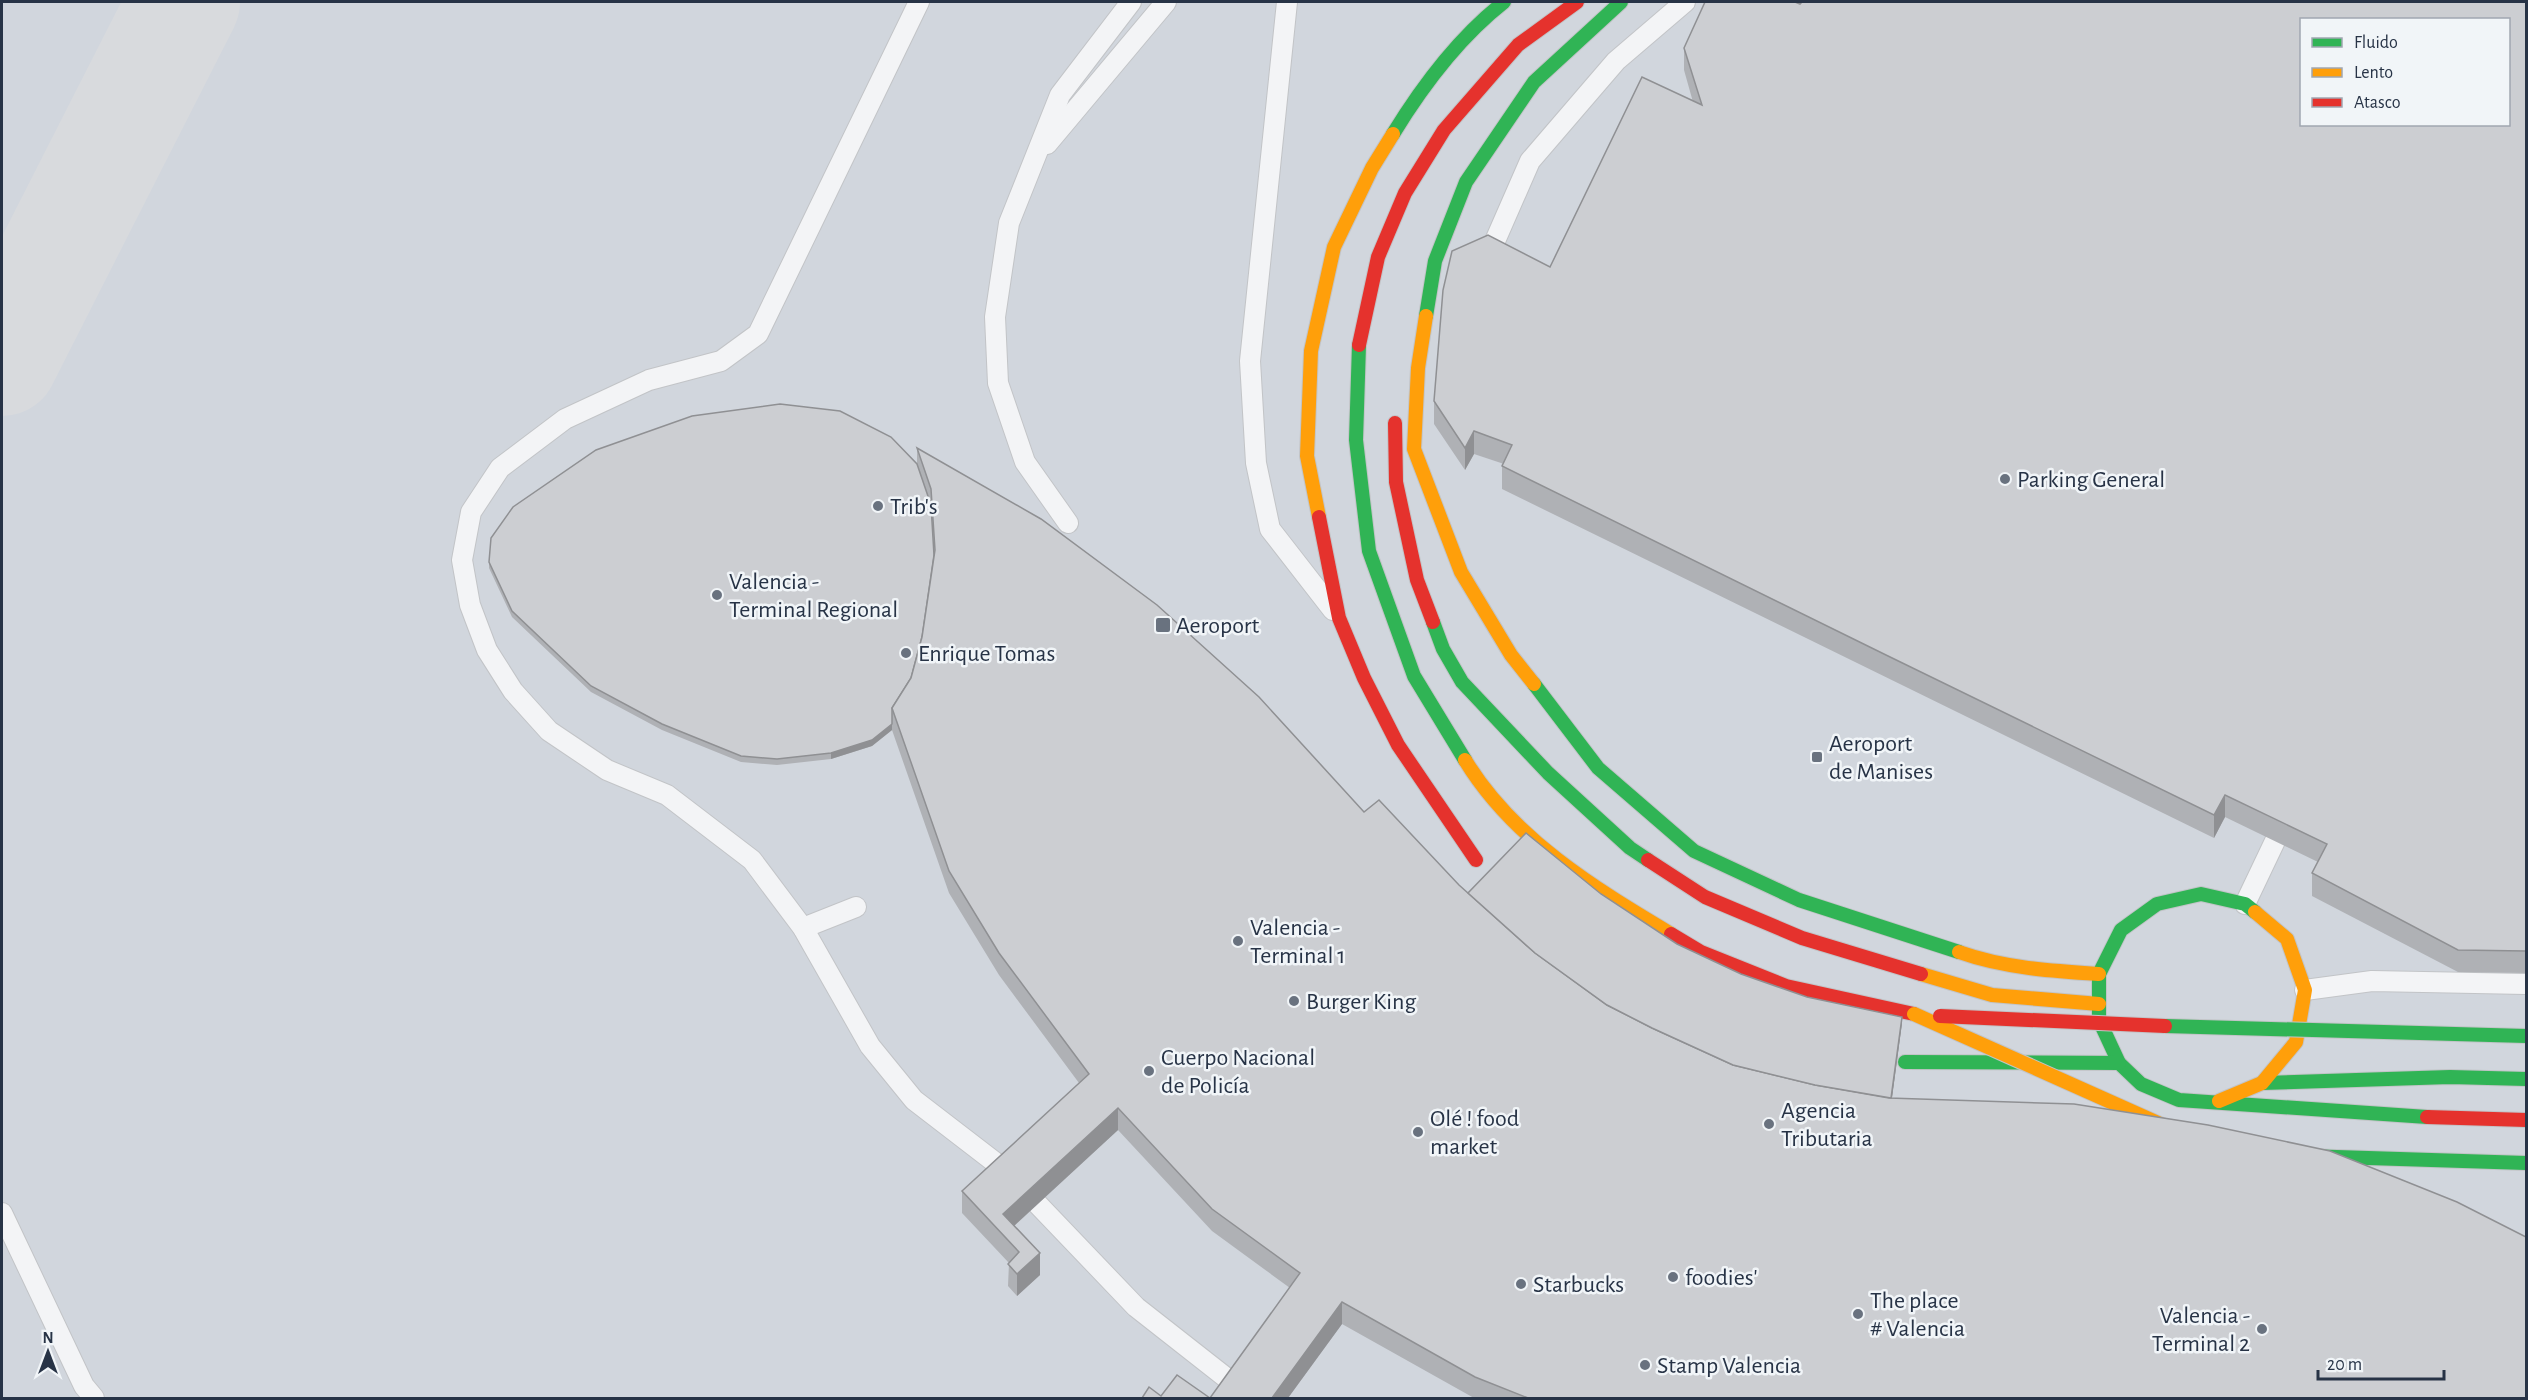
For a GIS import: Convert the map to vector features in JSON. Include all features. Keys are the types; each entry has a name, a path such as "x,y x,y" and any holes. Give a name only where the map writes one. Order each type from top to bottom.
{"main road":[{"path":"1476,860 1398,745 1364,678 1339,618 1307,456 1311,351 1334,247 1372,168 1409,108 1447,57 1485,17 1504,2"},
{"path":"1577,2 1518,45 1444,130 1405,192 1378,257 1358,356 1356,440 1369,551 1414,676 1473,773 1525,834 1598,890 1701,952 1776,982 1914,1014 1981,1020 2526,1036"},
{"path":"1416,297 1435,261 1466,182 1534,82 1621,2"},
{"path":"1435,261 1418,368 1414,449 1461,572 1510,655 1598,768 1694,851 1799,900 1981,960 2040,970 2099,974"},
{"path":"1394,410 1396,482 1417,580 1443,649 1462,682 1548,773 1630,848 1705,897 1802,938 1992,995 2040,1001 2099,1004"},
{"path":"2262,1083 2296,1042 2305,990 2287,939 2245,904 2201,894 2157,904 2121,930 2099,974 2098,1020 2119,1063 2141,1084 2179,1100 2437,1118 2526,1120"},
{"path":"1914,1014 2191,1138"},
{"path":"1905,1062 2119,1063"},
{"path":"2219,1101 2262,1083 2450,1077 2526,1079"},
{"path":"2290,1154 2312,1157 2526,1163"}],"lane":[{"path":"919,2 758,334 721,362 649,380 564,419 500,468 471,512 462,560 470,605 487,650 513,691 549,731 607,770 667,795 752,860 802,928 870,1046 915,1100 1005,1170 1136,1307 1252,1398"},
{"path":"1068,523 1025,462 998,383 995,317 1009,223 1038,156 1060,95 1131,2"},
{"path":"1038,156 1166,2"},
{"path":"1287,2 1250,362 1256,463 1270,529 1339,618"},
{"path":"1488,257 1530,161 1616,61 1685,2"},
{"path":"2245,904 2276,841"},
{"path":"802,928 856,907"},
{"path":"2305,990 2372,981 2526,984"},
{"path":"2,1213 85,1394"}],"shaded area":[{"path":"2,2 2526,2 2526,1398 2,1398"}],"building":[{"name":"Parking General","path":"1705,2 1795,2 1800,4 1802,2 2526,2 2526,951 2458,950 2312,873 2327,844 2225,795 2214,815 1886,655 1502,466 1512,445 1474,431 1465,448 1434,401 1443,290 1452,251 1488,235 1550,267 1642,77 1702,105 1684,48"},
{"name":"Valencia - Terminal Regional","path":"780,404 840,411 891,437 917,464 931,505 934,555 922,637 911,678 892,708 892,724 872,740 831,753 777,759 741,756 662,724 591,686 512,611 489,562 491,538 513,507 596,450 692,416"},
{"name":"Valencia - Terminal 1","path":"917,448 1041,519 1157,605 1259,697 1364,812 1379,800 1459,885 1535,953 1607,1005 1652,1028 1733,1065 1815,1085 1889,1098 2074,1104 2208,1125 2330,1151 2457,1202 2526,1237 2526,1398 1528,1398 1475,1377 1342,1302 1272,1398 1210,1398 1300,1273 1212,1209 1118,1108 1003,1214 1040,1253 1017,1274 1008,1264 1019,1252 962,1191 1089,1074 999,953 949,871 892,708 911,678 922,637 935,550 931,489"},
{"path":"1526,833 1601,894 1677,944 1741,974 1807,997 1902,1017 1891,1098 1815,1085 1733,1065 1607,1005 1535,953 1468,893"},
{"path":"1177,1375 1210,1398 1142,1398 1149,1387 1161,1396"}],"taxiway":[{"path":"2,360 184,2"}],"traffic: fast":[{"path":"1393,134 1442,63 1471,31 1504,2"},
{"path":"1426,316 1435,261 1466,182 1534,82 1621,2"},
{"path":"1359,345 1356,440 1369,551 1414,676 1465,760"},
{"path":"1433,622 1443,649 1462,682 1548,773 1630,848 1648,860"},
{"path":"1534,684 1598,768 1694,851 1799,900 1959,952"},
{"path":"2255,912 2245,904 2201,894 2157,904 2121,930 2099,974 2099,1020 2119,1063 2141,1084 2179,1100 2427,1117"},
{"path":"2165,1026 2526,1036"},
{"path":"1905,1062 2119,1063"},
{"path":"2262,1083 2450,1077 2526,1079"},
{"path":"2305,1156 2526,1163"}],"traffic: slow":[{"path":"1319,517 1307,456 1311,351 1334,247 1372,168 1393,134"},
{"path":"1426,316 1418,368 1414,449 1461,572 1511,655 1534,684"},
{"path":"1465,760 1484,788 1531,838 1585,880 1671,934"},
{"path":"2219,1101 2262,1083 2296,1042 2305,990 2287,939 2255,912"},
{"path":"1959,952 2011,965 2099,974"},
{"path":"1921,974 1992,995 2099,1004"},
{"path":"1914,1014 2178,1132"}],"traffic: jam":[{"path":"1359,345 1378,257 1405,193 1444,130 1518,45 1577,2"},
{"path":"1395,423 1396,482 1417,580 1433,622"},
{"path":"1319,517 1339,618 1364,678 1398,745 1476,860"},
{"path":"1648,860 1705,897 1802,938 1921,974"},
{"path":"1671,934 1701,952 1786,986 1914,1014"},
{"path":"1940,1016 2165,1026"},
{"path":"2427,1117 2526,1120"}],"place":[{"name":"Parking General","path":"2005,479"},
{"name":"Trib's","path":"878,506"},
{"name":"Valencia - Terminal Regional","path":"717,595"},
{"name":"Aeroport","path":"1163,625"},
{"name":"Enrique Tomas","path":"906,653"},
{"name":"Aeroport de Manises","path":"1817,757"},
{"name":"Valencia - Terminal 1","path":"1238,941"},
{"name":"Burger King","path":"1294,1001"},
{"name":"Cuerpo Nacional de Policía","path":"1149,1071"},
{"name":"Agencia Tributaria","path":"1769,1124"},
{"name":"Olé ! food market","path":"1418,1132"},
{"name":"foodies'","path":"1673,1277"},
{"name":"Starbucks","path":"1521,1284"},
{"name":"The place # Valencia","path":"1858,1314"},
{"name":"Valencia - Terminal 2","path":"2262,1329"},
{"name":"Stamp Valencia","path":"1645,1365"}]}
